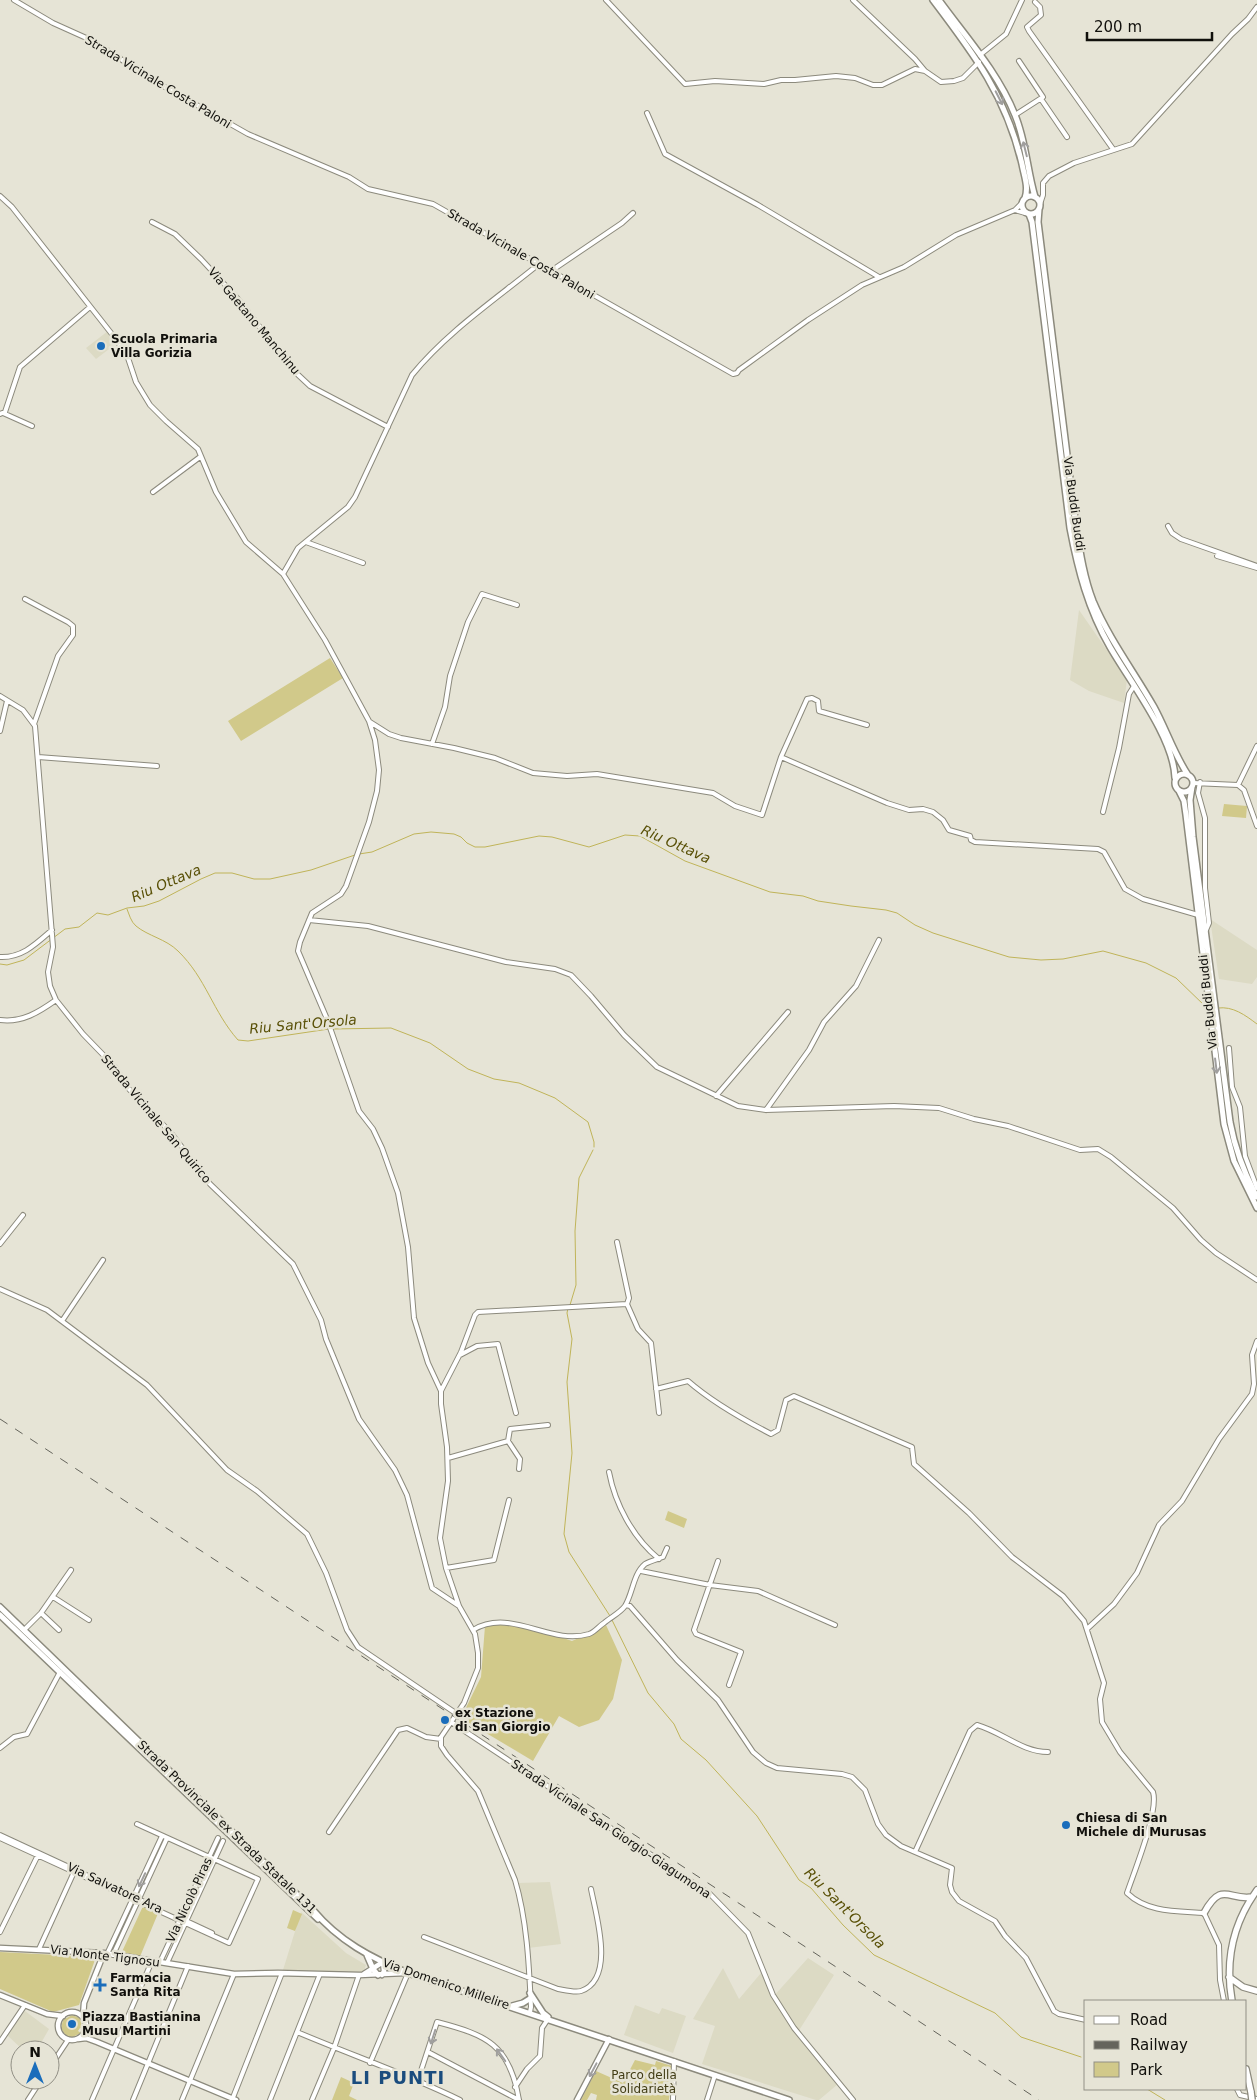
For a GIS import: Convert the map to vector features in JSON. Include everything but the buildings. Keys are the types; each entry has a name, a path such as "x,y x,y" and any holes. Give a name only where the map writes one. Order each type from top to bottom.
{"main road":[{"path":"932,0 979,62 1008,118 1018,148 1027,187 1022,208 1027,214 1035,214 1040,206 1035,197 1025,147 1015,115 980,55 938,0"},
{"path":"1024,200 1035,197"},
{"name":"Via Buddi Buddi","path":"1040,206 1038,222 1040,241 1083,569 1093,601 1114,643 1154,708 1188,775"},
{"name":"Via Buddi Buddi","path":"1027,214 1032,222 1070,528 1078,570 1088,603 1109,646 1150,710 1169,752 1175,768 1176,778"},
{"path":"1182,774 1188,775 1192,785 1185,792 1179,791 1175,785 1176,778 1182,774"},
{"name":"Via Buddi Buddi","path":"1192,785 1191,820 1233,1134 1243,1168 1257,1197"},
{"name":"Via Buddi Buddi","path":"1179,791 1184,801 1220,1102 1228,1140 1242,1179 1257,1208"},
{"name":"Strada Provinciale ex Strada Statale 131","path":"0,1607 301,1898 324,1923"},
{"name":"Strada Provinciale ex Strada Statale 131","path":"0,1615 310,1914 324,1923"},
{"path":"1231,1999 1229,1976 1231,1947 1240,1918 1257,1890"},
{"path":"1204,1913 1211,1902 1217,1897 1229,1893 1246,1898 1252,1896"},
{"path":"1237,1896 1243,1902 1245,1908"},
{"name":"Via Domenico Millelire","path":"324,1923 367,1954 408,1973 512,2006 789,2100"},
{"path":"367,1954 372,1969 380,1975"},
{"path":"1229,1976 1242,1986 1257,1991"},
{"path":"1231,1999 1235,1990 1242,1986"},
{"path":"512,2006 523,2003 530,1996 550,2019"},
{"path":"1247,2073 1252,2100"}],"street":[{"name":"Strada Vicinale Costa Paloni","path":"14,0 53,23 93,41 140,73 248,134 349,177 368,189 433,204 733,374 737,373 808,320 879,277 904,267 956,235 1015,210 1024,200"},
{"path":"606,0 685,84 716,81 764,84 781,80 836,76 855,78 873,85 882,85 915,70 924,71"},
{"path":"853,0 895,39 924,71 941,82 963,78 979,62"},
{"path":"980,55 1006,34 1022,0"},
{"path":"1035,2 1040,7 1040,15 1029,24 1027,27 1029,31 1113,149"},
{"path":"1040,206 1043,195 1043,183 1049,176 1074,163 1132,144 1232,34 1248,19 1257,6"},
{"path":"1015,115 1043,97 1019,61"},
{"path":"1040,99 1067,137"},
{"path":"648,113 664,154 767,210 879,277"},
{"path":"0,196 12,207 115,338 128,358 136,382 150,405 198,449 216,492 246,542 283,574 325,640 369,721 375,740 379,770 373,807 356,859 341,894 324,907 312,913 298,951 327,1019 359,1111 373,1129 398,1193 408,1247 414,1318 428,1363 441,1391 448,1458 448,1481 440,1538 446,1568 459,1606 473,1630 478,1653 478,1668 464,1703 441,1739 441,1746 468,1778 483,1800 511,1870 518,1894 530,1977 530,2012"},
{"path":"1015,210 1027,214"},
{"path":"552,271 622,224 633,213"},
{"name":"Via Gaetano Manchinu","path":"152,222 176,234 201,259 238,299 282,357 310,386 388,427"},
{"path":"283,574 292,556 348,507 355,497 412,376 431,354 539,264"},
{"path":"32,426 3,413 20,367 90,307"},
{"path":"153,492 200,457"},
{"path":"1168,526 1172,533 1181,539 1257,567"},
{"path":"306,542 363,562"},
{"path":"1217,556 1257,567"},
{"path":"432,744 445,707 450,676 465,631 482,594 517,605"},
{"path":"25,599 73,626 73,635 58,656 34,724"},
{"path":"1103,812 1119,748 1129,694 1134,686"},
{"path":"0,696 23,710 34,724"},
{"path":"369,721 389,734 494,758 533,773 568,776 596,774 713,793 735,806 762,815 781,757 807,700 812,698 818,701 820,711 866,726"},
{"path":"0,731 7,701"},
{"name":"Strada Vicinale San Quirico","path":"34,724 54,947 48,972 50,986 56,1000 83,1034 115,1067 128,1088 172,1133 210,1184 294,1264 321,1320 326,1339 359,1419 395,1470 407,1495 432,1588 459,1606"},
{"path":"1238,785 1257,746"},
{"path":"38,756 157,766"},
{"path":"781,757 887,803 909,810 923,809 933,812 943,820 949,830 970,836 971,840 975,842 1098,850 1104,852 1125,889 1143,899 1198,915"},
{"path":"1200,782 1198,793 1205,818 1205,872 1208,923 1206,930"},
{"path":"1192,785 1200,782 1238,785 1244,790 1257,826"},
{"path":"1197,867 1205,872"},
{"path":"309,920 376,928 506,962 555,969 571,975 624,1035 657,1067 738,1106 766,1110 894,1106 939,1108 974,1120 1008,1126 1080,1150 1098,1149 1111,1157 1173,1208 1201,1240 1216,1253 1257,1280"},
{"path":"0,957 19,955 52,933"},
{"path":"766,1110 809,1050 824,1022 856,986 879,940"},
{"path":"0,1020 12,1022 25,1018 43,1010 56,1000"},
{"path":"716,1096 788,1012"},
{"path":"1229,1048 1232,1086 1240,1107 1243,1146 1251,1175 1257,1188"},
{"path":"1233,1134 1243,1146"},
{"path":"0,1244 23,1215"},
{"path":"617,1242 629,1298 628,1304 638,1329 651,1343 659,1413"},
{"path":"62,1322 103,1260"},
{"path":"0,1289 35,1304 147,1385 227,1470 257,1490 306,1534 326,1573 347,1630 358,1647 457,1714"},
{"path":"441,1391 478,1312 628,1304"},
{"path":"1087,1629 1114,1604 1137,1572 1159,1525 1182,1501 1219,1439 1252,1394 1254,1384 1252,1355 1257,1341"},
{"path":"459,1355 476,1346 498,1344 516,1413"},
{"path":"656,1389 688,1381 710,1398 771,1434 778,1430 786,1400 794,1396 912,1447 914,1464 969,1513 1012,1557 1063,1596 1084,1621 1104,1683 1100,1700 1102,1722 1120,1752 1153,1792 1155,1798 1152,1817 1127,1893 1133,1899 1161,1910 1204,1913 1218,1945 1220,1980 1224,2000"},
{"path":"519,1469 520,1460 508,1441 510,1428 548,1425"},
{"path":"448,1458 508,1441"},
{"path":"609,1472 616,1501 646,1548 659,1559"},
{"path":"446,1568 494,1560 509,1500"},
{"path":"473,1630 483,1624 502,1622 538,1629 556,1636 576,1637 592,1633 620,1611 626,1604 646,1564 663,1557 668,1548"},
{"path":"718,1561 694,1630 696,1634 741,1652 729,1685"},
{"path":"24,1630 41,1613 71,1570"},
{"path":"641,1571 758,1591 835,1625"},
{"path":"53,1597 89,1620"},
{"path":"626,1604 630,1606 677,1660 718,1700 753,1752 777,1768 842,1774 852,1777 865,1790 878,1824 886,1835 901,1846 952,1868 950,1886 952,1892 959,1901 995,1921 1005,1936 1026,1958 1054,2011 1059,2014 1084,2020"},
{"path":"41,1613 59,1630"},
{"path":"0,1748 14,1736 26,1734 60,1672"},
{"name":"Strada Vicinale San Giorgio-Giagumona","path":"451,1722 710,1894 748,1933 774,1995 789,2020 853,2100"},
{"path":"915,1852 970,1731 977,1725 989,1728 1028,1750 1048,1752"},
{"path":"328,1832 398,1730 407,1728 426,1737 441,1739"},
{"path":"137,1824 214,1859"},
{"path":"96,2041 86,2028 83,2017 84,2004 162,1836"},
{"name":"Via Salvatore Ara","path":"0,1838 230,1942 258,1879 214,1859"},
{"path":"113,1955 167,1838"},
{"name":"Via Nicolò Piras","path":"160,1962 218,1838"},
{"name":"Via Nicolò Piras","path":"167,1963 222,1840"},
{"path":"0,1932 38,1854"},
{"path":"39,1948 75,1871"},
{"path":"424,1937 558,1989 580,1992 593,1984 600,1969 601,1942 591,1889"},
{"name":"Via Monte Tignosu","path":"0,1948 39,1948 106,1954 234,1974 282,1973 359,1976 408,1973"},
{"path":"92,2100 152,1961"},
{"path":"312,2100 334,2048 359,1976 383,1962 384,1971 380,1975"},
{"path":"133,2100 188,1966"},
{"path":"62,2016 58,2024 59,2032 68,2040 86,2038 96,2041 234,2099 282,1973"},
{"path":"370,2063 408,1973"},
{"path":"182,2100 234,1974"},
{"path":"270,2100 320,1974"},
{"path":"0,1995 47,2014 62,2016 74,2012 84,2004"},
{"path":"0,2042 25,2005"},
{"path":"74,2012 83,2017"},
{"path":"47,2014 58,2024"},
{"path":"515,2087 527,2069 540,2056 543,2024 550,2019"},
{"path":"418,2080 438,2022 489,2039 503,2055 519,2100"},
{"path":"78,2039 84,2034 86,2028"},
{"path":"297,2032 370,2063 418,2080 460,2100"},
{"path":"577,2100 609,2039"},
{"path":"60,2052 68,2040"},
{"path":"428,2052 519,2100"},
{"path":"673,2100 674,2061"},
{"path":"707,2100 715,2075"},
{"path":"1238,2090 1240,2095 1257,2099"}],"shaded area":[{"name":"Scuola Primaria Villa Gorizia","path":"108,331 117,343 96,359 86,348"},
{"path":"1079,610 1127,679 1124,703 1089,691 1070,680"},
{"path":"1210,919 1257,950 1257,977 1252,984 1219,979"},
{"path":"550,1882 561,1944 528,1948 518,1883"},
{"path":"301,1912 346,1953 366,1965 363,1974 283,1970"},
{"path":"808,1958 834,1975 798,2032 838,2084 819,2100 816,2100 702,2064 715,2026 693,2019 723,1968 739,1999 761,1973 773,1997"},
{"path":"635,2005 659,2014 662,2008 686,2016 673,2053 624,2035"},
{"path":"25,2011 49,2029 43,2040 12,2040 7,2035"}],"green space":[{"path":"330,658 343,678 241,741 228,721"},
{"path":"1224,804 1247,806 1246,818 1222,816"},
{"path":"668,1511 687,1519 684,1528 665,1520"},
{"path":"492,1624 537,1629 572,1641 606,1625 622,1660 613,1699 599,1720 579,1727 559,1716 533,1761 461,1718 481,1677 485,1626"},
{"path":"144,1904 159,1911 139,1959 120,1956"},
{"path":"293,1910 302,1914 295,1931 287,1928"},
{"path":"0,1952 96,1957 79,2005 53,2012 0,1989"},
{"path":"72,2015 80,2018 83,2029 80,2028 78,2031 81,2033 71,2038 66,2036 61,2028 63,2020"},
{"name":"Parco della Solidarietà","path":"635,2060 655,2065 656,2061 672,2066 669,2100 596,2100 597,2095 591,2093 587,2100 581,2100 596,2071 623,2083"},
{"path":"341,2077 354,2083 349,2096 357,2100 332,2100"}],"waterway":[{"name":"Riu Ottava","path":"359,854 372,852 414,834 431,832 454,834 475,847 485,847 539,836 552,837 589,847 625,835 640,836 685,861 770,892 803,896 818,901 886,910 897,913 915,925 933,933 1009,957 1041,960 1063,959 1103,951 1146,963 1176,978 1206,1007"},
{"name":"Riu Ottava","path":"0,964 7,965 24,960 65,929 79,927 97,913 108,915 127,908 144,906 159,901 215,873 232,873 254,879 270,879 311,870 355,855"},
{"name":"Riu Sant'Orsola","path":"127,909 131,920 136,926 163,940 188,961 222,1018 238,1040 248,1041 329,1029"},
{"name":"Riu Ottava","path":"1218,1008 1234,1010 1257,1024"},
{"name":"Riu Sant'Orsola","path":"333,1029 391,1028 430,1043 468,1069 494,1079 519,1083 555,1098 588,1122 594,1147"},
{"name":"Riu Sant'Orsola","path":"570,1305 576,1285 575,1231 579,1178 593,1150"},
{"name":"Riu Sant'Orsola","path":"568,1308 567,1313 572,1339 567,1382 572,1453 564,1534 569,1552 610,1616"},
{"name":"Riu Sant'Orsola","path":"612,1620 648,1693 674,1724 681,1739 706,1760 757,1816 799,1880 811,1888 843,1925 874,1955 995,2013 1021,2037 1081,2057"},
{"name":"Riu Sant'Orsola","path":"1149,2090 1165,2100"}],"railway":[{"path":"0,1419 1039,2100"}],"place":[{"name":"Scuola Primaria Villa Gorizia","path":"101,346"},
{"name":"ex Stazione di San Giorgio","path":"445,1720"},
{"name":"Chiesa di San Michele di Murusas","path":"1066,1825"},
{"name":"Farmacia Santa Rita","path":"100,1985"},
{"name":"Piazza Bastianina Musu Martini","path":"72,2024"}],"district":[{"name":"LI PUNTI","path":"398,2078"}]}
